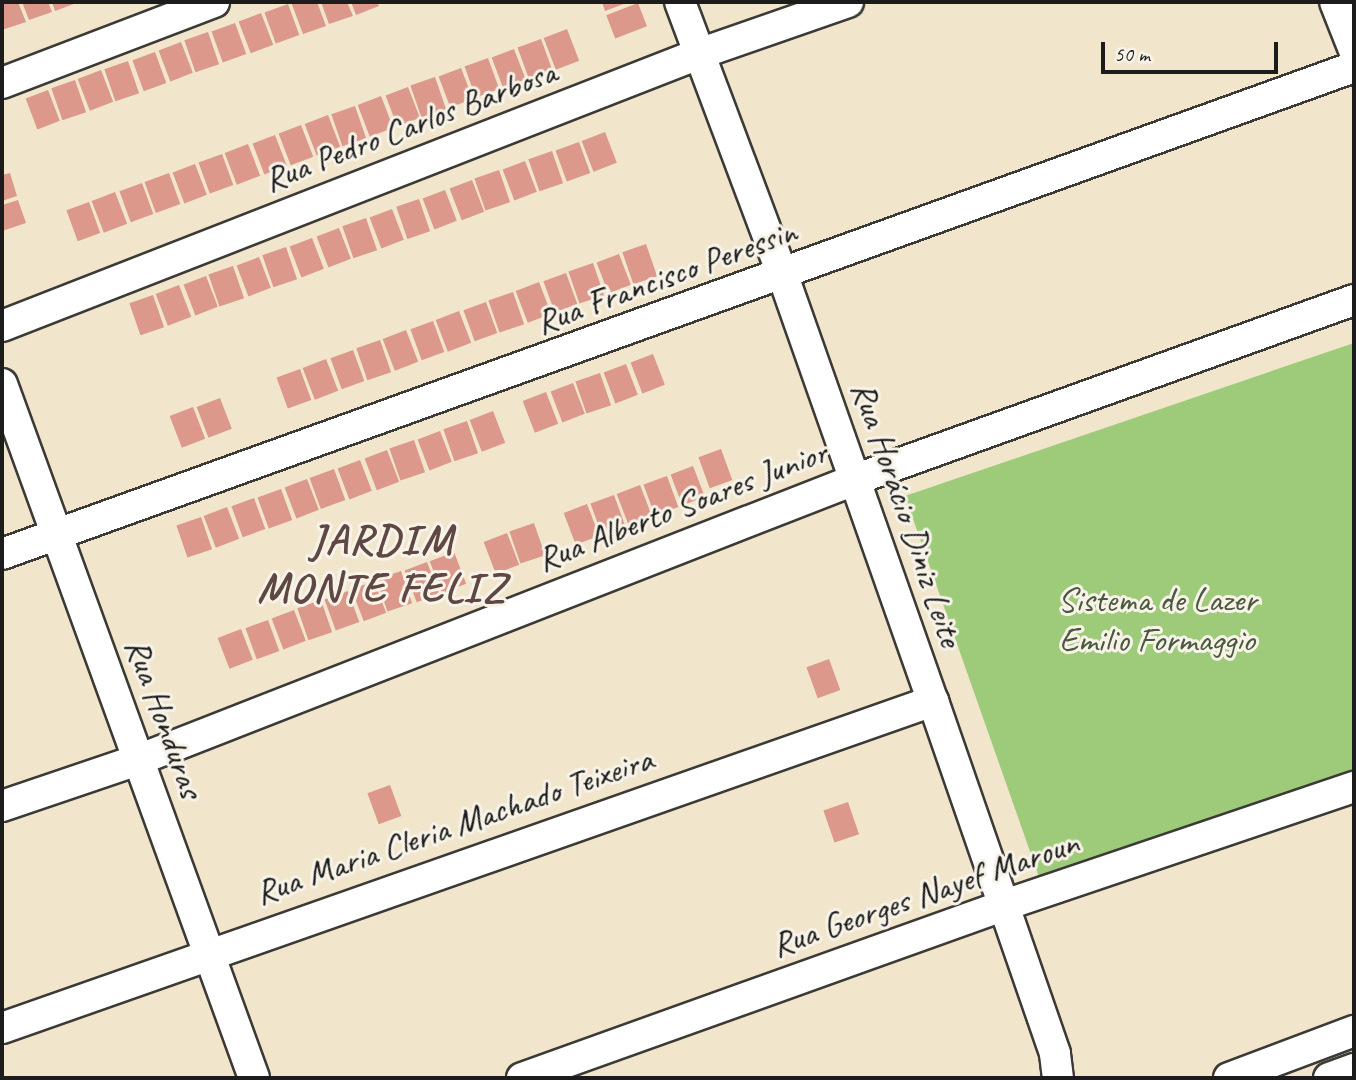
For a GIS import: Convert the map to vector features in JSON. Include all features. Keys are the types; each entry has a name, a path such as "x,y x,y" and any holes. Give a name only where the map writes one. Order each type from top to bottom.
{"street":[{"path":"2,83 214,2"},
{"name":"Rua Horácio Diniz Leite","path":"680,2 696,55 783,276 933,701 1057,1066 1078,1078"},
{"name":"Rua Pedro Carlos Barbosa","path":"2,327 696,55 848,2"},
{"path":"1335,2 1354,50"},
{"name":"Rua Francisco Peressin","path":"2,554 783,276 1354,67"},
{"name":"Rua Alberto Soares Junior","path":"2,806 138,760 854,480 1354,300"},
{"name":"Rua Honduras","path":"2,384 254,1078"},
{"name":"Rua Maria Cleria Machado Teixeira","path":"2,1028 208,953 933,701"},
{"name":"Rua Georges Nayef Maroun","path":"522,1078 1002,906 1354,787"},
{"path":"1229,1078 1354,1031"},
{"path":"1329,1078 1354,1069"}],"green space":[{"name":"Sistema de Lazer Emilio Formaggio","path":"1354,343 1354,770 1039,877 905,496"}],"building":[{"path":"2,2 18,2 26,22 2,30"},
{"path":"22,2 48,2 52,12 29,20"},
{"path":"52,2 79,2 55,11"},
{"path":"291,2 317,2 326,26 303,34"},
{"path":"321,2 347,2 353,16 329,24"},
{"path":"351,2 377,2 379,6 356,15"},
{"path":"602,2 629,2 605,11"},
{"path":"638,3 647,26 615,39 606,15"},
{"path":"288,4 299,35 276,44 265,13"},
{"path":"261,13 273,45 251,53 239,22"},
{"path":"235,23 246,54 223,63 212,32"},
{"path":"567,29 579,61 556,70 544,38"},
{"path":"208,32 219,64 195,72 184,40"},
{"path":"541,39 552,70 529,79 518,48"},
{"path":"181,42 193,73 170,81 159,51"},
{"path":"514,49 526,80 503,88 492,58"},
{"path":"155,52 166,83 144,91 132,60"},
{"path":"488,58 499,89 476,98 465,67"},
{"path":"128,61 139,93 115,101 104,69"},
{"path":"461,68 473,99 450,107 439,77"},
{"path":"101,70 113,102 90,111 78,79"},
{"path":"435,77 446,109 421,118 410,85"},
{"path":"75,80 86,112 62,120 51,88"},
{"path":"408,87 420,118 397,126 386,96"},
{"path":"48,90 60,121 37,129 26,99"},
{"path":"381,96 393,128 370,137 358,105"},
{"path":"355,106 366,138 342,146 331,114"},
{"path":"328,115 340,147 317,156 305,124"},
{"path":"301,125 313,157 291,165 279,134"},
{"path":"605,132 617,163 593,172 582,141"},
{"path":"275,135 287,166 264,174 253,144"},
{"path":"579,142 590,173 567,182 556,151"},
{"path":"248,144 260,176 237,185 225,153"},
{"path":"552,151 563,183 539,191 528,159"},
{"path":"222,154 233,185 210,194 199,163"},
{"path":"525,161 537,192 514,200 503,170"},
{"path":"195,164 207,195 184,203 173,173"},
{"path":"499,170 510,202 485,211 474,178"},
{"path":"10,173 17,196 2,201 2,175"},
{"path":"169,173 180,204 156,213 145,182"},
{"path":"472,180 484,212 462,220 450,189"},
{"path":"142,183 153,214 131,222 119,191"},
{"path":"445,190 457,221 434,229 423,199"},
{"path":"115,192 127,224 104,233 92,201"},
{"path":"419,199 430,231 407,239 396,207"},
{"path":"18,200 26,223 2,231 2,205"},
{"path":"89,202 100,233 78,241 66,210"},
{"path":"392,209 404,240 381,248 370,218"},
{"path":"366,218 377,250 353,258 342,226"},
{"path":"339,228 351,259 328,267 317,237"},
{"path":"312,238 324,269 301,277 290,247"},
{"path":"646,244 657,276 633,284 622,252"},
{"path":"286,247 297,279 273,287 262,255"},
{"path":"619,254 631,285 608,293 597,263"},
{"path":"259,257 271,288 248,296 237,266"},
{"path":"593,263 604,295 579,304 568,271"},
{"path":"233,266 244,298 219,307 208,274"},
{"path":"566,273 577,304 555,312 543,281"},
{"path":"206,276 218,307 195,315 184,285"},
{"path":"539,282 551,314 528,323 516,291"},
{"path":"179,285 191,317 168,326 156,294"},
{"path":"513,292 524,324 499,333 488,300"},
{"path":"153,295 164,327 140,335 129,303"},
{"path":"486,302 497,333 475,341 463,310"},
{"path":"459,311 471,343 448,352 436,320"},
{"path":"433,321 444,352 422,360 410,329"},
{"path":"406,330 418,362 395,371 383,339"},
{"path":"380,340 391,372 367,380 356,348"},
{"path":"353,350 364,381 342,389 330,358"},
{"path":"653,354 665,385 642,393 631,363"},
{"path":"326,359 338,391 315,400 303,368"},
{"path":"626,364 638,395 615,403 604,373"},
{"path":"300,369 311,400 288,409 277,378"},
{"path":"600,373 611,405 586,414 575,381"},
{"path":"573,383 585,414 562,422 551,392"},
{"path":"546,392 558,424 535,433 523,401"},
{"path":"220,398 232,429 208,438 197,407"},
{"path":"193,407 205,439 182,448 170,416"},
{"path":"493,411 505,443 482,452 470,420"},
{"path":"467,421 478,453 454,461 443,429"},
{"path":"440,431 452,462 429,470 418,440"},
{"path":"414,440 425,472 400,481 389,448"},
{"path":"721,449 732,480 710,488 698,457"},
{"path":"387,450 399,482 377,490 365,459"},
{"path":"360,460 372,491 349,499 338,469"},
{"path":"693,466 705,497 682,505 671,475"},
{"path":"334,469 345,500 321,509 310,478"},
{"path":"667,476 678,507 655,516 644,485"},
{"path":"307,479 319,510 296,518 285,488"},
{"path":"640,485 652,517 629,526 617,494"},
{"path":"281,489 292,520 269,529 258,498"},
{"path":"614,495 625,526 602,535 591,504"},
{"path":"254,498 265,529 243,537 231,506"},
{"path":"587,504 599,536 576,545 564,513"},
{"path":"227,507 239,539 216,548 204,516"},
{"path":"201,517 212,549 187,558 176,525"},
{"path":"534,523 545,555 520,564 509,531"},
{"path":"507,533 519,565 496,574 484,542"},
{"path":"454,552 466,584 442,593 430,561"},
{"path":"427,562 439,594 417,602 405,571"},
{"path":"401,571 412,603 387,612 376,579"},
{"path":"374,581 386,613 364,621 352,590"},
{"path":"348,591 359,622 336,631 325,600"},
{"path":"321,600 332,632 308,640 297,608"},
{"path":"294,610 306,641 283,649 272,619"},
{"path":"268,620 279,651 257,659 245,628"},
{"path":"241,629 253,660 229,669 218,638"},
{"path":"829,659 840,690 818,698 806,667"},
{"path":"390,785 401,816 379,824 367,793"},
{"path":"848,802 859,834 834,843 823,810"}],"district":[{"name":"JARDIM MONTE FELIZ","path":"382,564"}]}
